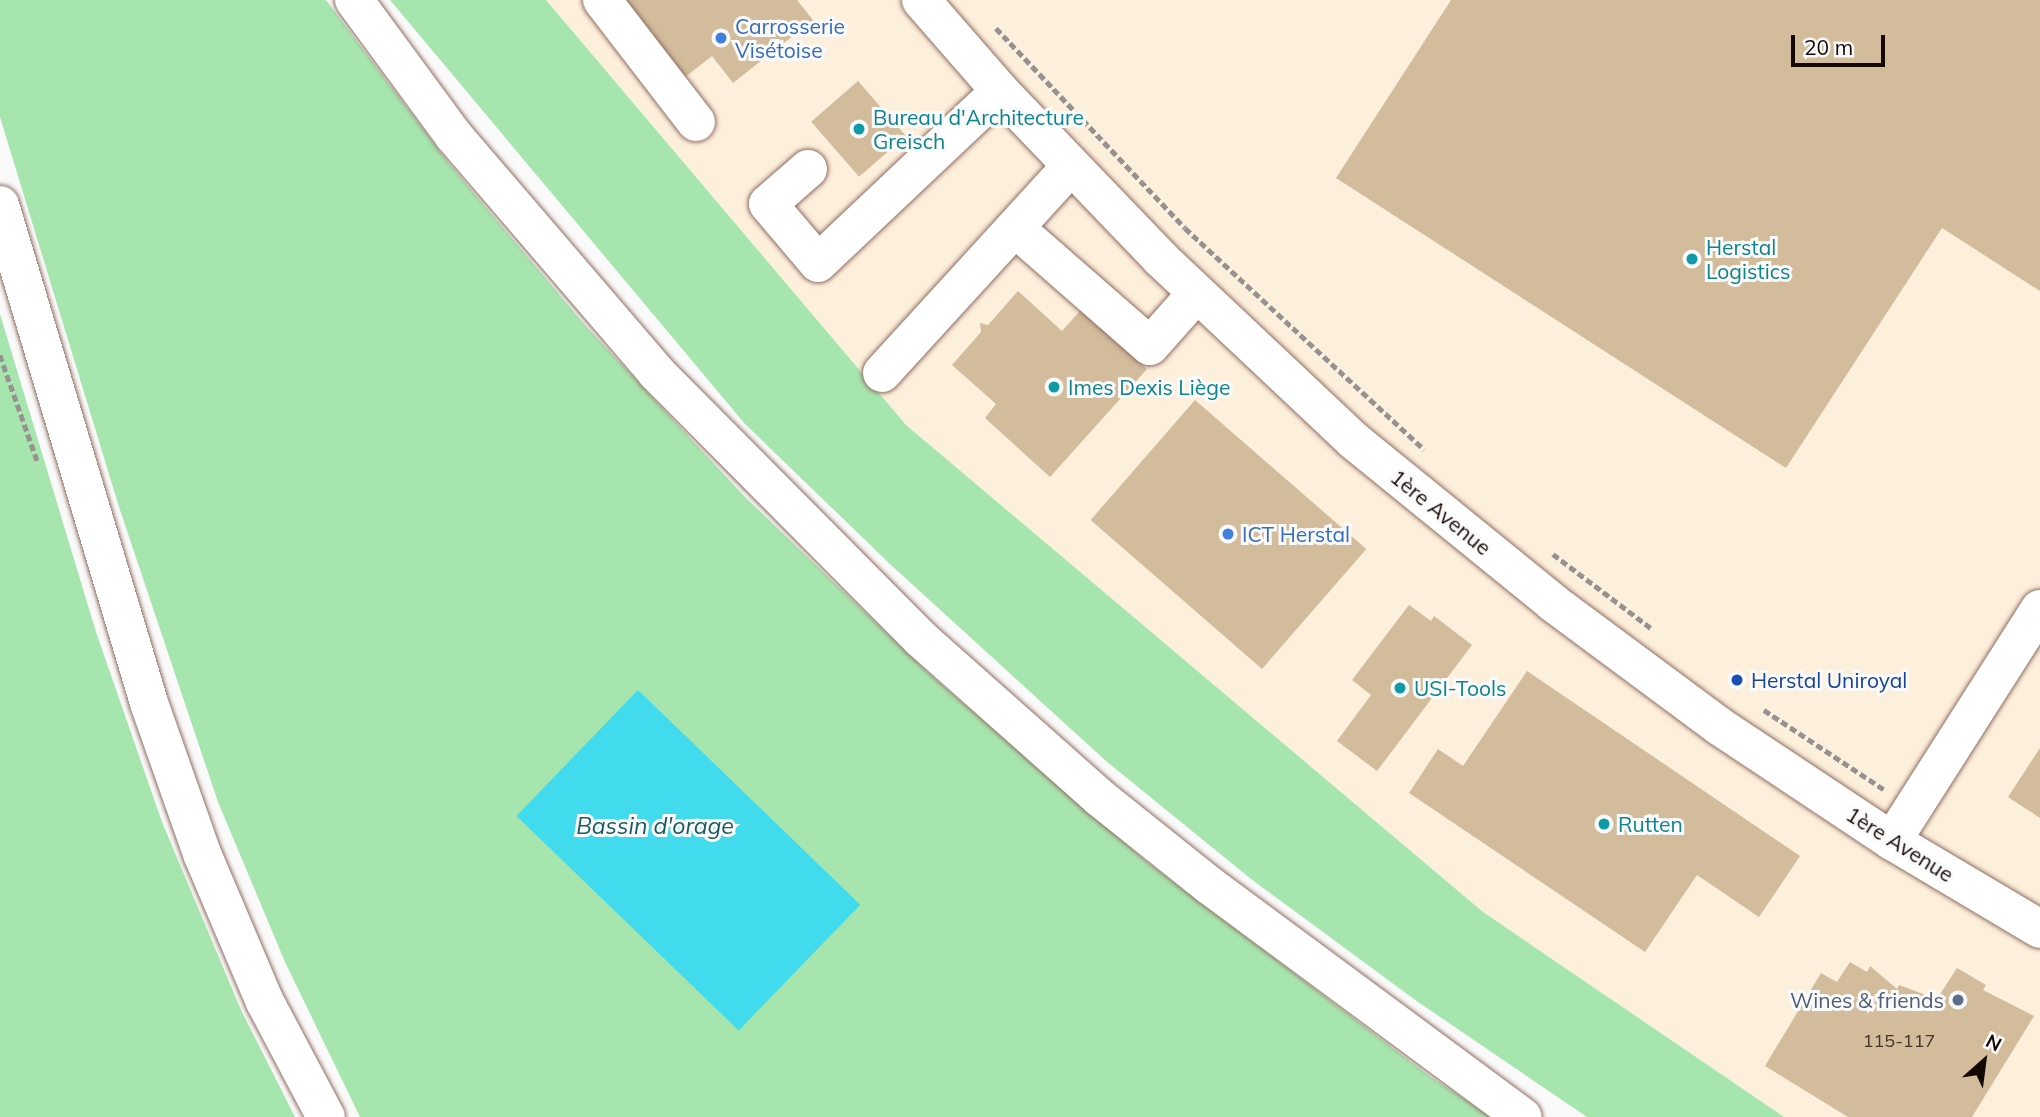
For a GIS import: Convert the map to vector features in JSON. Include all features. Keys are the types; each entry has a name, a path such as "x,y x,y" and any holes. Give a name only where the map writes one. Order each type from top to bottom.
{"street":[{"path":"354,0 454,136 656,372 921,639 1100,798 1209,886 1319,971 1523,1117"},
{"path":"602,0 696,122"},
{"name":"1ère Avenue","path":"921,0 1070,167 1196,294 1353,440 1552,602 1719,726 1892,841 2040,929"},
{"path":"808,169 768,204 818,263 1000,91"},
{"path":"882,373 1070,167"},
{"path":"0,205 149,703 203,856 265,1002 326,1117"},
{"path":"1014,228 1150,346 1196,294"},
{"path":"1892,841 2040,609"}],"path":[{"path":"988,20 1185,228 1433,457"},
{"path":"1546,548 1662,636"},
{"path":"1759,707 1914,809"}],"shaded area":[{"path":"546,0 2040,0 2040,1117 1784,1117 1483,912 906,425"}],"green space":[{"path":"0,0 326,0 447,161 584,324 745,497 926,671 1147,862 1431,1077 1491,1117 360,1117 285,962 218,802 119,507 0,117"},
{"path":"390,0 546,0 906,425 1483,912 1784,1117 1587,1117 1418,1002 1251,879 1106,761 891,565 745,424"},
{"path":"0,314 96,632 162,822 241,1010 295,1117 0,1117"}],"water":[{"name":"Bassin d'orage","path":"638,690 860,905 739,1031 516,816"}],"building":[{"name":"Carrosserie Visétoise","path":"622,0 797,0 813,20 733,83 712,56 684,78"},
{"name":"Herstal Logistics","path":"1451,0 2040,0 2040,291 1942,228 1786,468 1336,178"},
{"name":"Bureau d'Architecture Greisch","path":"858,81 906,136 859,177 811,122"},
{"name":"Imes Dexis Liège","path":"1018,291 1062,331 1081,310 1147,369 1050,477 985,418 996,404 952,365 981,332 980,323 988,325"},
{"name":"ICT Herstal","path":"1195,400 1366,549 1262,669 1091,520"},
{"name":"USI-Tools","path":"1409,605 1431,621 1434,616 1472,645 1377,771 1337,741 1371,695 1352,680"},
{"name":"Rutten","path":"1527,671 1800,856 1759,917 1697,875 1645,952 1409,793 1438,749 1463,766"},
{"path":"2040,748 2040,818 2008,797"},
{"path":"1850,962 1867,972 1870,966 1897,989 1899,985 1937,999 1957,968 1986,985 1983,990 2034,1016 1972,1117 1848,1117 1765,1066 1821,973 1837,982"}],"place":[{"name":"Carrosserie Visétoise","path":"721,38"},
{"name":"Bureau d'Architecture Greisch","path":"859,129"},
{"name":"Herstal Logistics","path":"1692,259"},
{"name":"Imes Dexis Liège","path":"1054,387"},
{"name":"ICT Herstal","path":"1228,534"},
{"name":"Herstal Uniroyal","path":"1737,680"},
{"name":"USI-Tools","path":"1400,688"},
{"name":"Rutten","path":"1604,824"},
{"name":"Wines & friends","path":"1958,1000"}]}
